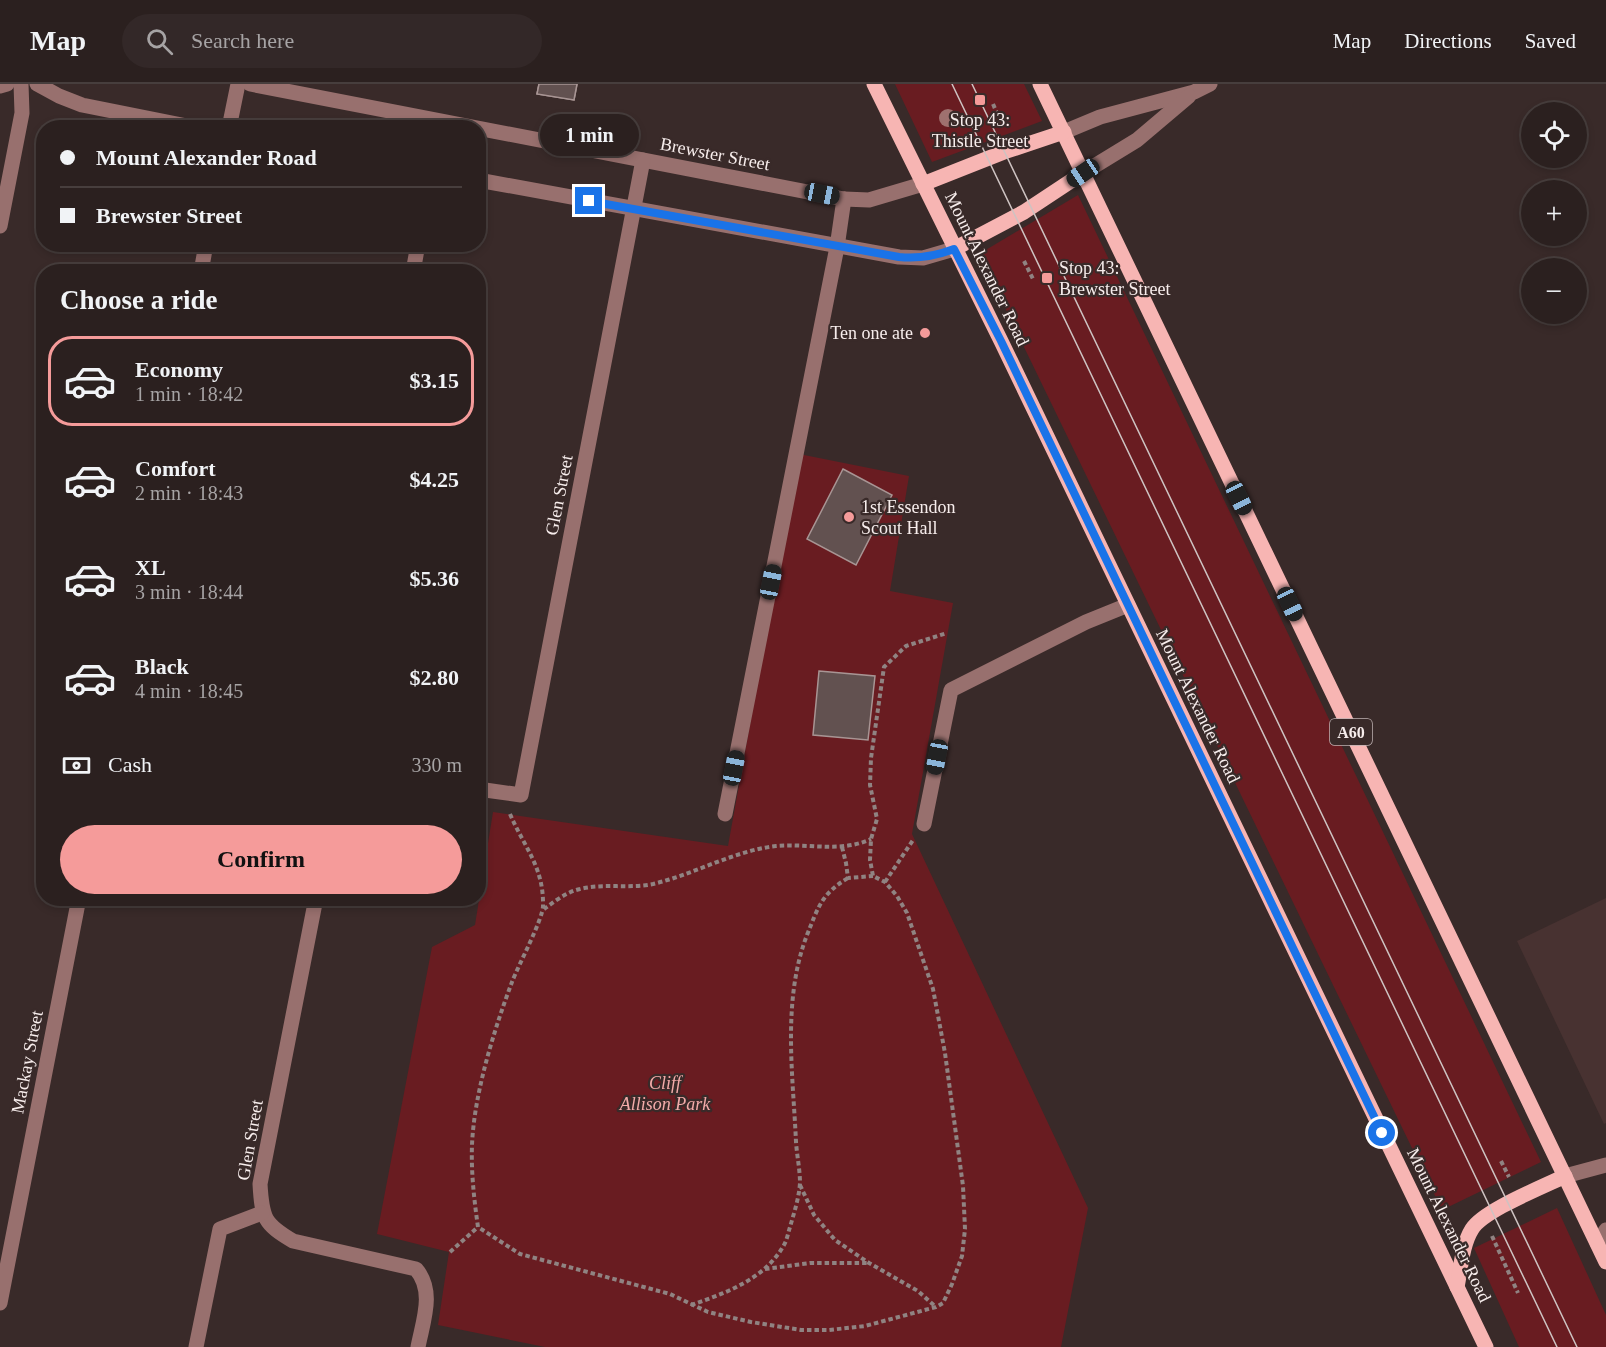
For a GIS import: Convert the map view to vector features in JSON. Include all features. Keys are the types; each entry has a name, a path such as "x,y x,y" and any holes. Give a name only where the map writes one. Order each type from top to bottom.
{"main road":[{"name":"Mount Alexander Road","path":"874,84 1486,1347"},
{"name":"A60","path":"1040,84 1606,1262"},
{"path":"923,184 1004,152 1064,132"},
{"path":"954,249 1024,212 1083,173"},
{"path":"1457,1287 1471,1230 1484,1218 1565,1176"}],"street":[{"path":"0,86 7,84"},
{"path":"0,226 22,113 21,84"},
{"path":"36,84 82,105 157,120"},
{"path":"231,120 238,84"},
{"name":"Brewster Street","path":"250,84 446,120"},
{"path":"1064,132 1100,117 1194,92 1210,84"},
{"path":"1083,173 1137,140 1194,92"},
{"name":"Brewster Street","path":"486,128 844,199 869,200 923,184"},
{"name":"Glen Street","path":"520,795 643,160"},
{"path":"486,182 837,247 909,258 937,256 954,249"},
{"path":"725,814 837,247 844,199"},
{"path":"924,824 951,690 1086,622 1128,605"},
{"path":"486,790 520,795"},
{"name":"Mackay Street","path":"0,1303 77,906"},
{"name":"Glen Street","path":"262,1213 260,1184 314,906"},
{"path":"1565,1176 1606,1165"},
{"path":"196,1347 220,1229 262,1213 277,1232 293,1241 416,1269 423,1277 427,1299 418,1347"},
{"path":"1597,1244 1606,1230"}],"path":[{"path":"993,104 1003,127"},
{"path":"1024,261 1034,280"},
{"path":"873,876 870,860 871,839 877,819 870,785 871,758 884,667 906,646 947,633"},
{"path":"520,795 509,815 536,863 542,885 544,909 501,1010 478,1100 472,1144 473,1190 478,1227 520,1254 670,1294 691,1305 708,1312 801,1330 865,1326 936,1307 942,1303 952,1284 962,1256 965,1229 961,1174 943,1037 933,989 907,913 885,882 873,876 848,878 836,885 824,897 804,945 795,975 792,1038 800,1184 785,1244 764,1269 742,1284 716,1297 691,1305"},
{"path":"885,882 924,824"},
{"path":"544,909 578,889 652,884 711,863 774,846 804,844 857,846 871,839"},
{"path":"842,847 848,878"},
{"path":"1501,1161 1509,1177"},
{"path":"800,1184 814,1215 835,1240 918,1291 936,1307"},
{"path":"1484,1218 1518,1293"},
{"path":"450,1252 478,1227"},
{"path":"764,1269 810,1263 869,1263"}],"shaded area":[{"path":"1606,898 1606,1123 1604,1124 1517,941"}],"green space":[{"path":"895,84 1024,84 1042,121 932,162"},
{"path":"1078,195 1541,1162 1442,1210 979,254"},
{"name":"Cliff Allison Park","path":"799,454 909,476 890,591 953,603 912,834 1088,1208 1061,1347 545,1347 438,1325 449,1252 377,1234 432,947 475,925 478,906 486,906 486,856 493,812 728,846"},
{"path":"1557,1208 1606,1315 1606,1347 1519,1347 1474,1248"}],"building":[{"path":"539,84 577,84 574,100 537,94"},
{"path":"539,84 577,84 574,100 537,94"},
{"name":"1st Essendon Scout Hall","path":"843,469 892,495 856,565 807,539"},
{"path":"819,671 875,676 868,740 813,735"}],"tram line":[{"path":"952,84 1557,1347"},
{"path":"972,84 1577,1347"}],"place":[{"name":"Stop 43: Thistle Street","path":"980,100"},
{"name":"Stop 43: Brewster Street","path":"1047,278"},
{"name":"Ten one ate","path":"925,333"},
{"name":"1st Essendon Scout Hall","path":"849,517"}],"route":[{"path":"589,201 899,257 937,256 954,249 1001,341 1382,1133"}]}
